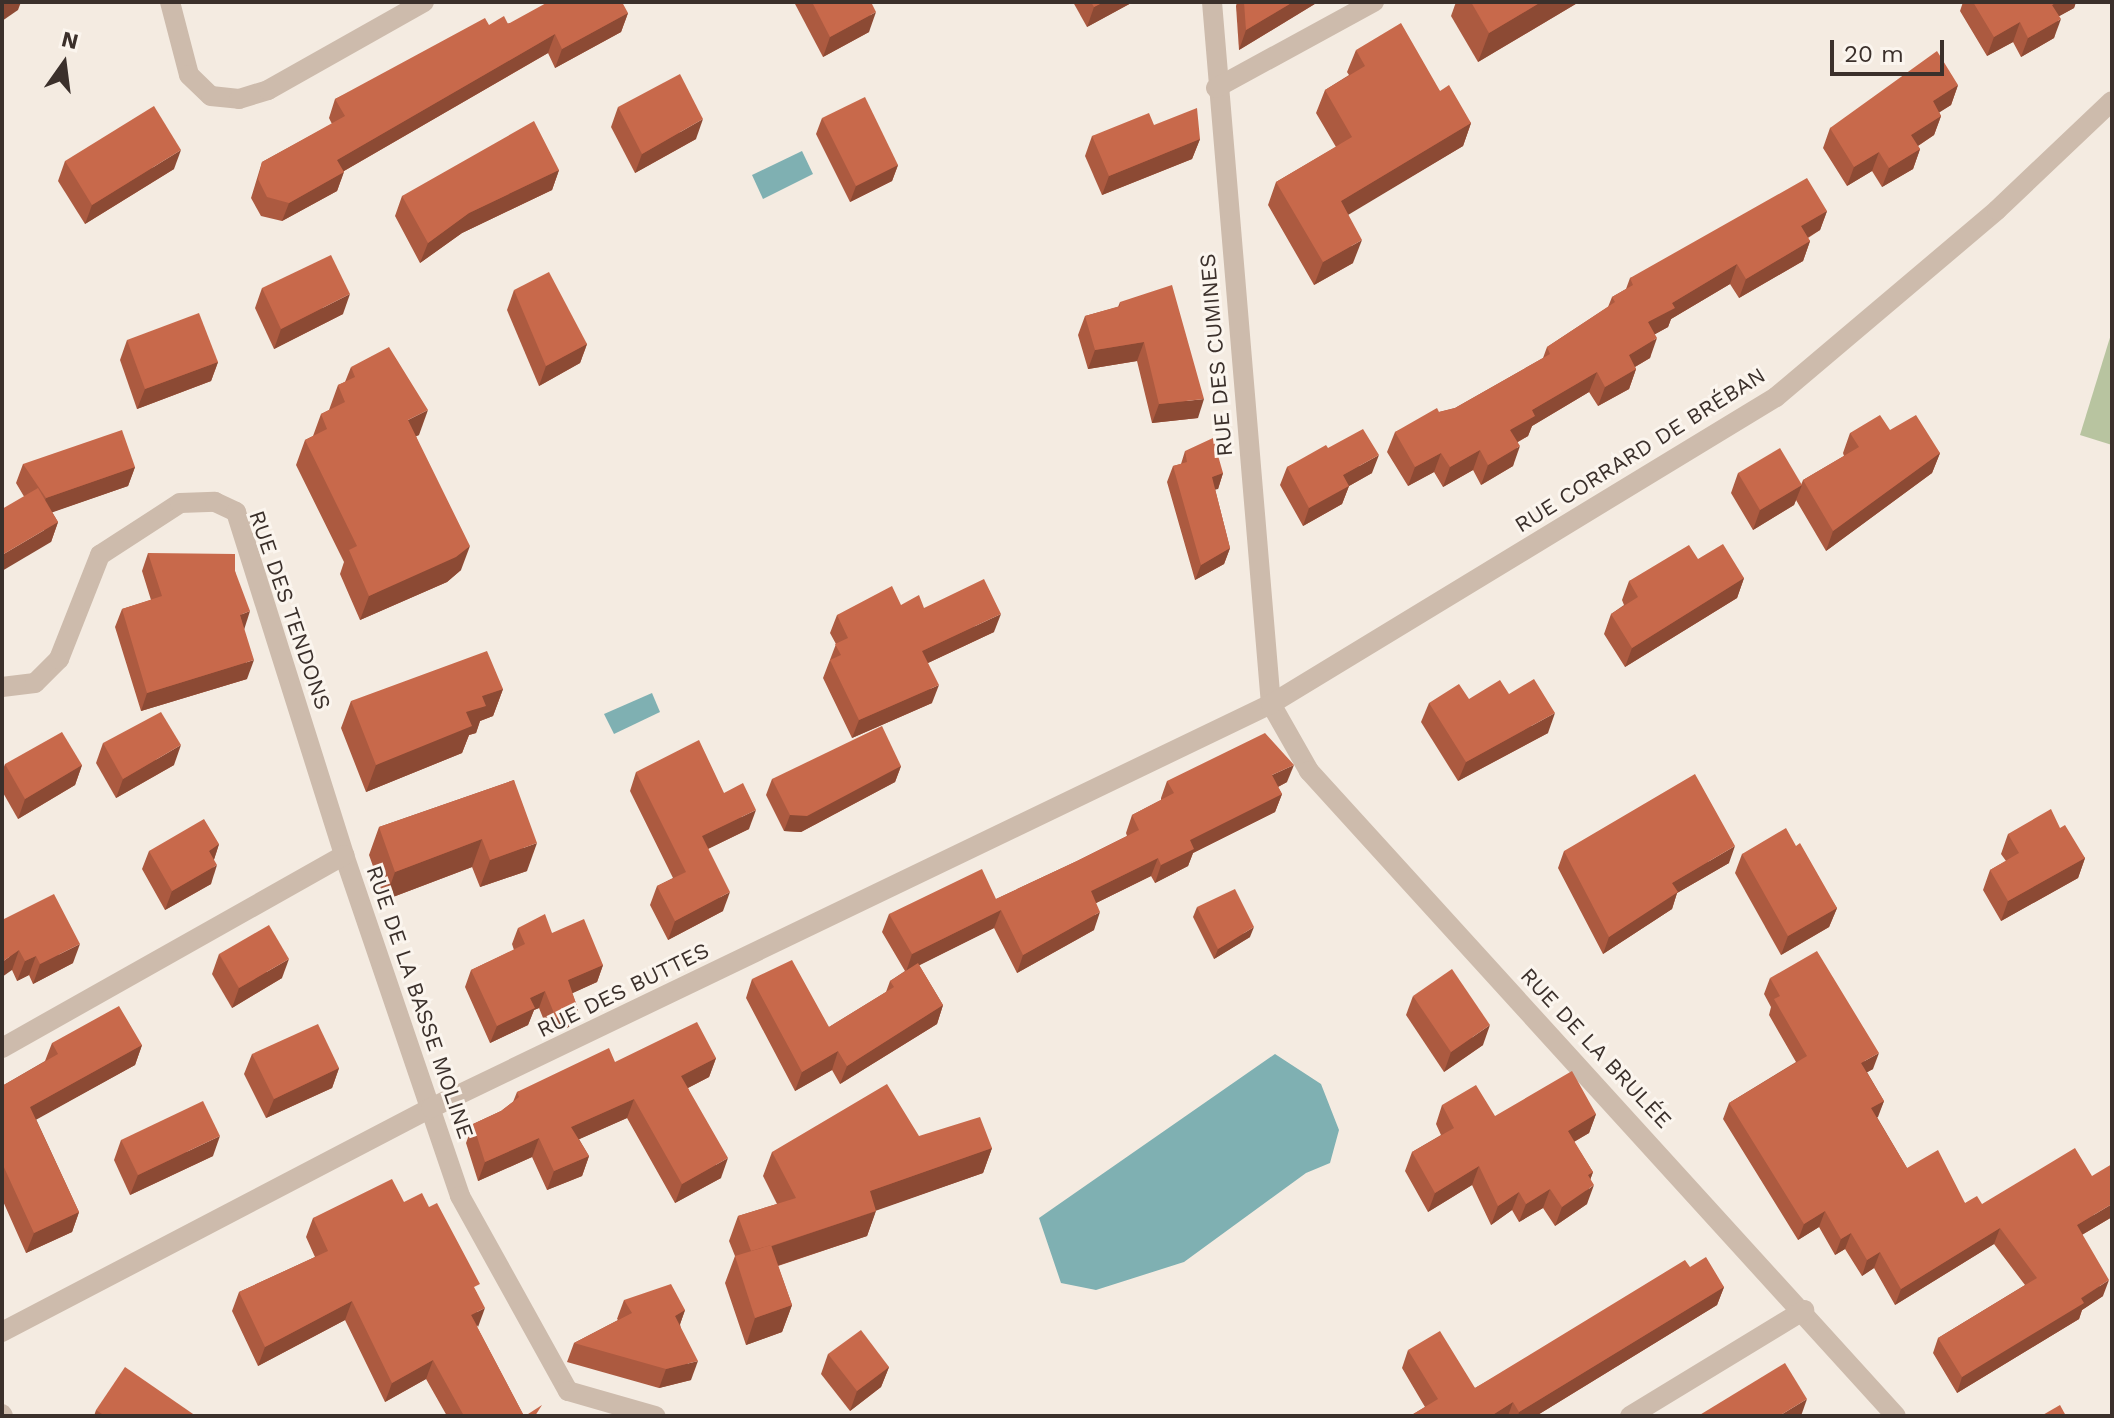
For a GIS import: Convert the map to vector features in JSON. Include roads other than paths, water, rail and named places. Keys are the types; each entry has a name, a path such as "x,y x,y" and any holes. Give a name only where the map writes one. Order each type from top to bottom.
{"street":[{"path":"170,2 189,75 211,96 239,99 268,90 424,2"},
{"name":"RUE DES CUMINES","path":"1212,2 1216,88 1271,704"},
{"path":"1216,88 1374,2"},
{"name":"RUE CORRARD DE BRÉBAN","path":"1271,704 1776,397 1997,210 2112,101"},
{"name":"RUE DES TENDONS","path":"2,687 35,683 59,659 100,555 180,503 215,502 236,512 344,855"},
{"name":"RUE DES BUTTES","path":"2,1332 431,1108 1271,704"},
{"name":"RUE DE LA BRULÉE","path":"1271,704 1309,771 1804,1310 1896,1416"},
{"name":"RUE DE LA BASSE MOLINE","path":"2,1048 344,855 460,1196 568,1391 655,1416"},
{"path":"1630,1416 1804,1310"}],"water":[{"path":"802,151 813,174 763,199 752,175"},
{"path":"652,693 660,712 614,734 604,714"},
{"path":"1275,1054 1321,1084 1339,1130 1330,1163 1306,1173 1184,1262 1096,1290 1061,1283 1039,1218"}]}
